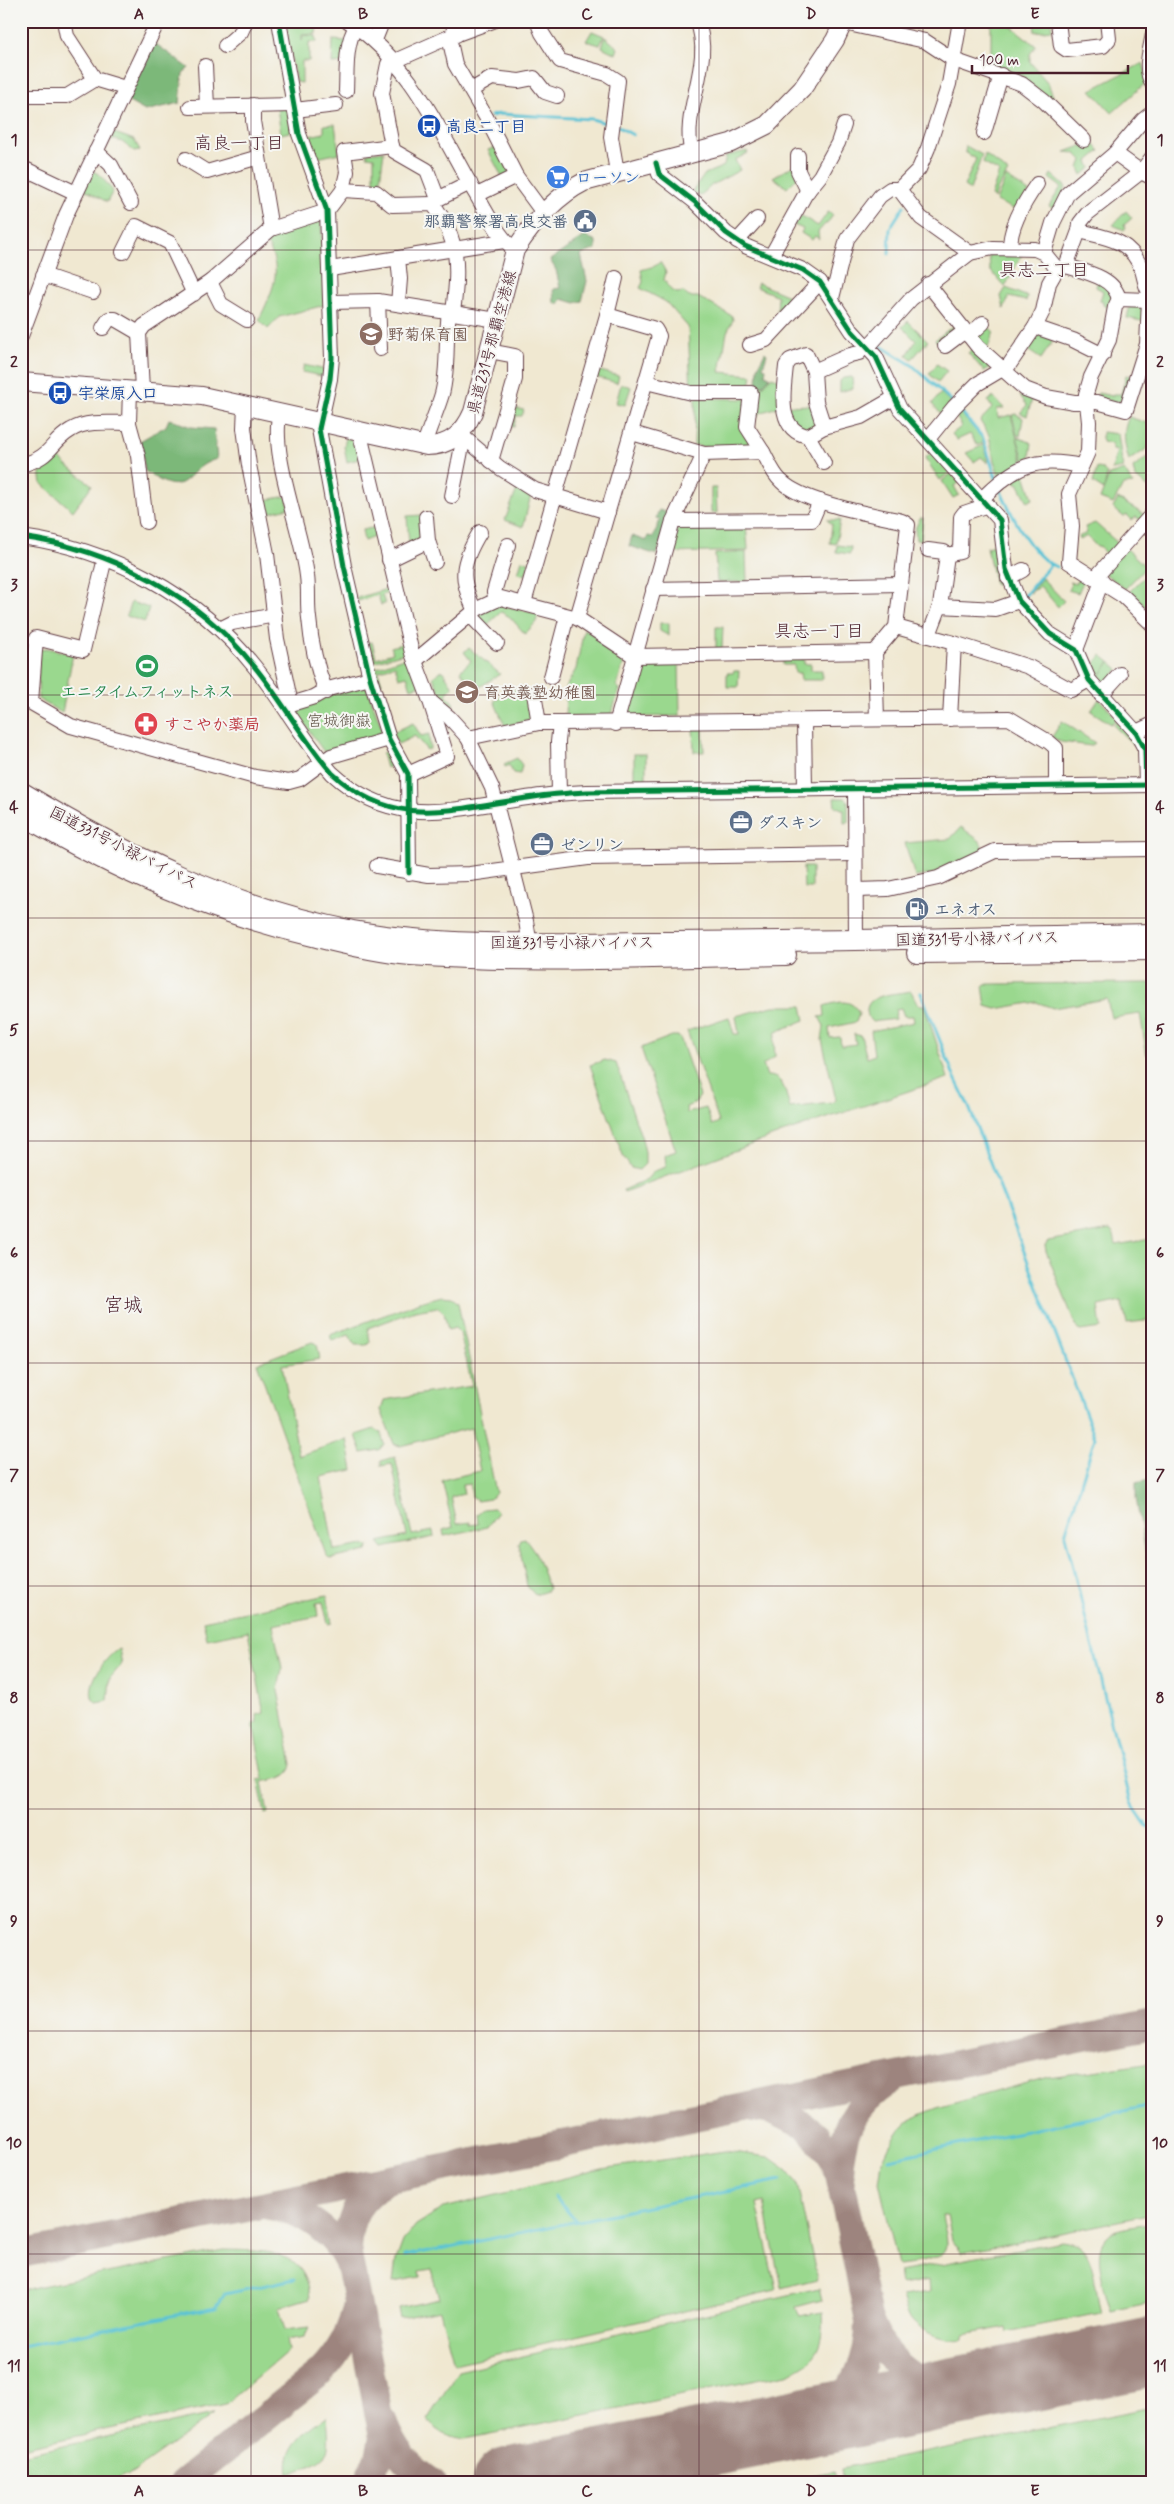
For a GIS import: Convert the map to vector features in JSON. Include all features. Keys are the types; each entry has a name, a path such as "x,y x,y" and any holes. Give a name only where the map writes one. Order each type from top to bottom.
{"highway":[{"name":"国道331号小禄バイパス","path":"21,792 72,823 132,855 202,888 274,911 352,930 411,939 531,951 1153,950"},
{"name":"国道331号小禄バイパス","path":"21,814 125,871 196,902 268,926 349,945 410,955 856,940 1153,934"}],"main road":[{"name":"県道231号那覇空港線","path":"458,436 468,425 473,412 497,320 510,245 526,233 544,214 578,185 618,172 692,154 743,138 767,125 778,116 819,66 844,22"},
{"path":"21,382 202,396 424,445 435,446 458,436"}],"street":[{"path":"64,21 66,36 95,80 125,88"},
{"path":"21,336 76,193 158,21"},
{"path":"225,46 241,32 246,21"},
{"path":"279,21 299,134 327,210 331,302 331,372 319,429 344,566 370,678 389,739 408,774 409,873"},
{"path":"375,40 381,24 379,21"},
{"path":"424,445 442,394 447,362 446,337 457,276 455,249 450,232 436,201 427,170 394,152 382,93 386,66 452,31 493,21"},
{"path":"537,21 542,33 560,61 607,74 618,81 611,137 618,172"},
{"path":"692,154 689,133 703,54 702,39 697,21"},
{"path":"899,190 918,169 928,148 949,84 960,21"},
{"path":"1058,21 1061,46 1067,50 1103,46 1109,39 1107,21"},
{"path":"844,22 925,41 954,60 1022,84 1044,101 1084,140"},
{"path":"330,268 455,249 510,245 473,189 417,90 395,60 375,40 352,24"},
{"path":"346,91 352,24"},
{"path":"452,31 455,64 516,176 544,214"},
{"path":"1153,34 1147,66 1148,78 1153,85"},
{"path":"205,66 207,106"},
{"path":"984,133 1001,75"},
{"path":"470,90 492,78 519,81 534,78 545,92 556,96"},
{"path":"21,96 67,96 95,80"},
{"path":"253,105 259,158 271,229"},
{"path":"190,107 253,105 294,108 336,105"},
{"path":"1044,252 1053,223 1068,193 1115,153 1143,120 1153,112"},
{"path":"771,256 838,143 844,125"},
{"path":"146,522 138,456 129,423 136,390 139,333 144,326 210,282 271,229 327,210 344,190 347,172 344,152 392,146"},
{"path":"96,151 111,165 131,203"},
{"path":"1115,153 1147,175"},
{"path":"798,156 798,171 808,191"},
{"path":"928,439 956,405 977,384 1004,369 1035,328 1043,311 1049,283 1062,267 1079,231 1080,222 1087,214 1147,175 1153,156"},
{"path":"186,159 207,172 259,158"},
{"path":"21,536 68,545 105,558 152,580 182,598 220,629 255,667 322,761 342,783 374,801 409,811 440,812 559,794 1149,785 1145,749 1136,732 1089,680 1076,650 1050,634 1018,601 1008,578 1000,520 900,409 876,357 864,350 820,282 803,270 737,241 714,222 695,202 659,174 656,163"},
{"path":"21,167 76,193"},
{"path":"344,190 376,192 392,205 436,201 516,176"},
{"path":"1010,247 1010,238 1020,213 1037,184"},
{"path":"832,298 847,239 880,196 890,189 899,190 921,218 970,253"},
{"path":"737,241 757,219"},
{"path":"123,252 136,226 170,243 194,294"},
{"path":"928,284 978,347 1025,389 1074,402 1097,402 1126,410 1147,344 1151,296 1147,291 1141,269 1128,246 1107,238 1079,231"},
{"path":"814,372 864,350 911,298 970,253 993,248 1035,249 1044,252 1062,267 1101,278 1114,288 1119,299"},
{"path":"398,258 400,279 398,304"},
{"path":"43,275 93,292"},
{"path":"524,603 616,278"},
{"path":"210,282 221,304 246,320"},
{"path":"750,345 766,340 820,282"},
{"path":"1119,299 1151,296"},
{"path":"1119,299 1115,307 1109,340 1091,377 1086,394 1088,402 1088,452 1069,494 1072,526 1069,562 1099,579 1123,596 1153,625"},
{"path":"331,302 378,301 497,320"},
{"path":"378,301 380,348"},
{"path":"551,677 608,512 659,336 655,329 607,315"},
{"path":"103,328 110,318 116,319 139,333"},
{"path":"945,346 983,323"},
{"path":"1035,328 1073,340 1103,355"},
{"path":"489,351 515,356 515,379 492,461"},
{"path":"824,428 816,402 814,372 806,354 790,360 786,366 783,410 793,427 808,436 824,463"},
{"path":"646,382 691,393 751,393 747,427 779,480 786,486 820,501 902,521 908,525 896,627 875,652 876,719"},
{"path":"808,436 824,428 861,417 894,398"},
{"path":"245,404 244,428 249,465 267,554 277,639 291,704 326,692 328,689 370,678"},
{"path":"280,412 277,432 281,460 308,576 308,618 318,670 326,692"},
{"path":"21,465 36,461 48,453 65,434 78,427 129,423"},
{"path":"359,430 399,606 415,661 447,756 408,774"},
{"path":"632,433 704,454 763,452"},
{"path":"458,436 520,482 535,490 608,512"},
{"path":"452,496 462,451 458,436"},
{"path":"616,724 673,521 704,454"},
{"path":"929,635 958,557 961,517 964,513 985,502 998,482 1015,470 1039,462 1050,461 1081,466"},
{"path":"673,521 812,520 820,501"},
{"path":"1076,650 1099,579 1153,513"},
{"path":"426,517 428,540 435,562"},
{"path":"480,532 469,555 463,574 466,593 473,613 496,644"},
{"path":"389,560 428,540"},
{"path":"496,600 494,592 508,545"},
{"path":"928,550 944,552 958,557"},
{"path":"105,558 82,650 36,638 26,700 71,726 255,777 289,782 300,779 331,756 389,739"},
{"path":"1008,578 1023,570"},
{"path":"653,589 900,584"},
{"path":"415,661 473,613 501,598 572,617 634,656 875,652"},
{"path":"940,606 996,609 1018,601"},
{"path":"220,629 232,623 274,615"},
{"path":"896,627 929,635 1029,667 1071,690 1089,680"},
{"path":"950,719 954,643"},
{"path":"1101,695 1120,674"},
{"path":"534,694 539,723"},
{"path":"430,701 449,717 468,738 492,788 513,868 531,951"},
{"path":"468,738 539,723 616,724 1009,718 1056,748 1056,786"},
{"path":"804,721 805,789"},
{"path":"559,794 558,742 560,723"},
{"path":"1136,732 1153,724"},
{"path":"855,788 856,940"},
{"path":"856,890 888,889 938,878 995,851 1153,849"},
{"path":"377,866 429,875 470,874 588,858 855,854"}],"green space":[{"path":"284,21 327,22 317,23 316,34 302,35 302,41 303,35 316,36 317,42 309,42 309,61 302,61 302,83 296,82"},
{"path":"991,21 1005,21 1036,46 1030,54 1030,62 1048,83 1053,96 1049,100 1020,76 991,65"},
{"path":"1034,21 1051,21 1052,30 1035,32"},
{"path":"592,31 604,36 600,45 586,41"},
{"path":"605,37 618,48 616,54 602,47"},
{"path":"333,40 347,41 344,63 332,64"},
{"path":"153,42 189,68 183,73 180,103 145,111 127,101"},
{"path":"1143,63 1148,81 1112,113 1091,90"},
{"path":"277,108 290,108 294,131 281,134"},
{"path":"335,124 339,153 313,159 304,137 324,133 324,125"},
{"path":"112,132 134,140 140,150 134,151 122,142 109,138"},
{"path":"1092,142 1100,151 1088,161 1091,168 1082,175 1079,168 1082,160 1075,153 1065,152"},
{"path":"966,146 982,155 970,190 964,186 976,159 965,152"},
{"path":"497,147 510,172 503,179 488,150"},
{"path":"384,151 379,188 374,187 374,157 367,156 367,153"},
{"path":"747,151 748,153 735,160 740,170 712,185 700,196 692,192 705,174 724,166 726,156"},
{"path":"985,154 1008,172 997,190 995,199 991,196 999,172 983,163"},
{"path":"796,164 797,178 787,188 773,177"},
{"path":"93,171 100,175 113,191 107,202 84,189"},
{"path":"1051,174 1066,187 1056,210 1049,206 1061,187 1049,178"},
{"path":"1006,177 1029,192 1018,211 996,201"},
{"path":"1126,211 1132,218 1124,225 1126,228 1124,230 1113,225"},
{"path":"828,212 833,215 818,232 819,239 815,236 812,240 801,233 803,229 794,225 800,215 818,226"},
{"path":"318,220 321,221 325,305 279,317 268,329 259,320 272,290 275,271 271,252 265,241 285,229"},
{"path":"585,236 596,241 596,249 581,255 587,281 582,301 575,303 562,299 559,304 554,303 553,289 560,288 556,270 550,260"},
{"path":"1023,252 1005,287 990,270 989,254"},
{"path":"660,262 666,272 664,280 670,289 677,293 683,292 689,297 698,297 732,316 733,320 727,332 720,372 752,375 749,391 691,391 688,327 666,302 640,288 643,282 641,270 655,266"},
{"path":"1098,280 1114,292 1112,309 1103,305 1103,302 1100,301 1103,291 1096,287"},
{"path":"758,283 795,299 784,315 777,312 778,296 756,287"},
{"path":"1006,288 1028,297 1026,301 1009,297 1004,309 1001,296"},
{"path":"1130,305 1144,307 1146,322 1127,318"},
{"path":"908,321 928,341 912,359 907,355 916,341 902,327"},
{"path":"985,324 994,332 987,350 975,334"},
{"path":"954,325 959,331 942,346 935,340"},
{"path":"1043,334 1053,341 1041,359 1026,349 1032,346 1038,335"},
{"path":"974,347 993,366 984,371 968,353"},
{"path":"765,352 767,354 763,367 766,368 765,374 770,377 763,385 757,384 758,367"},
{"path":"937,364 947,371 938,382 929,374"},
{"path":"304,365 326,370 326,377 302,372"},
{"path":"597,370 619,376 617,383 595,377"},
{"path":"1126,375 1132,376 1126,403 1097,399 1098,393 1112,396 1113,394 1121,394"},
{"path":"771,377 782,380 780,406 760,413 753,420 756,386 763,386"},
{"path":"852,377 853,388 840,392 840,381 843,378"},
{"path":"621,384 631,387 625,405 616,403"},
{"path":"941,393 952,403 943,416 932,404"},
{"path":"1023,393 1048,402 1048,405 1032,400 1027,416 1020,413 1027,405 1020,396"},
{"path":"993,397 1004,408 997,409 998,418 1011,415 1023,462 999,475 989,435 980,421 992,408 988,401"},
{"path":"695,398 746,399 753,443 751,446 703,447 694,445"},
{"path":"813,405 820,426 807,433 792,422 784,406"},
{"path":"513,408 524,410 522,416 516,416 514,427 505,426"},
{"path":"958,410 982,438 983,444 977,445 970,434 957,440 952,434 962,426 955,415"},
{"path":"1016,414 1023,418 1020,436 1017,435 1012,415"},
{"path":"1129,417 1153,425 1153,441 1144,451 1129,460 1124,438"},
{"path":"169,419 191,427 214,429 217,459 206,463 179,484 171,484 160,480 145,471 140,441 166,426"},
{"path":"1102,432 1118,434 1123,468 1112,470 1117,450 1112,449 1112,444 1102,442"},
{"path":"1017,437 1032,443 1030,457 1024,460"},
{"path":"346,438 355,440 359,459 347,462 344,446"},
{"path":"984,445 988,463 981,457 974,462 966,453"},
{"path":"54,451 65,464 92,485 73,511 42,484 39,463"},
{"path":"934,451 951,471 940,480 925,458"},
{"path":"1153,453 1153,491 1135,477 1133,468"},
{"path":"1097,468 1103,469 1107,474 1104,490 1093,483"},
{"path":"1124,470 1133,484 1123,485 1113,504 1100,499 1109,475"},
{"path":"1024,471 1033,499 1028,502 1012,476"},
{"path":"952,473 960,482 954,486 959,495 953,498 942,481"},
{"path":"518,487 531,495 523,527 505,520"},
{"path":"711,488 716,488 717,513 711,513"},
{"path":"287,496 289,508 263,514 261,501"},
{"path":"1118,499 1145,515 1141,520 1136,517 1132,520 1127,515 1124,517 1113,508"},
{"path":"659,510 668,513 668,517 657,555 629,546 632,536 646,541 648,536 653,537 660,520 656,518"},
{"path":"423,515 425,538 409,546 407,516"},
{"path":"920,518 923,518 921,541 916,540 915,529"},
{"path":"827,520 840,520 836,544 830,543 832,524"},
{"path":"1095,523 1120,545 1106,560 1106,555 1100,546 1097,547 1087,536 1080,540 1078,537 1087,533 1085,527"},
{"path":"679,525 746,525 748,549 747,551 669,553"},
{"path":"377,527 379,535 364,541 362,530"},
{"path":"1000,543 1002,570 992,572 987,547"},
{"path":"837,545 851,547 850,554 836,552"},
{"path":"1127,549 1146,567 1125,589 1103,572"},
{"path":"746,552 747,582 717,582 715,554"},
{"path":"522,560 529,562 526,575 518,573"},
{"path":"1152,569 1153,610 1150,612 1130,591"},
{"path":"1003,571 1007,588 1001,590 1000,584 995,585 993,574"},
{"path":"1079,577 1084,580 1078,593 1068,590 1071,584 1069,582 1076,584"},
{"path":"1042,578 1064,601 1058,607 1040,586 1030,593"},
{"path":"390,588 391,592 382,595 385,604 381,605 378,595 358,601 357,598"},
{"path":"131,602 149,608 145,622 126,616"},
{"path":"497,604 538,614 536,622 525,634 510,617 501,612 487,625 477,615"},
{"path":"660,623 669,623 669,636 660,631"},
{"path":"716,627 723,627 722,649 716,649"},
{"path":"584,629 600,639 600,643 624,661 617,687 620,689 610,717 565,718 566,687 576,669"},
{"path":"372,642 376,658 393,653 391,647 405,643 408,652 373,662 367,643"},
{"path":"46,648 73,654 62,713 38,699 39,650"},
{"path":"469,648 500,674 475,690 460,671 471,661 464,652"},
{"path":"411,655 421,685 411,688 407,676 399,678 395,665 378,671 382,683 379,685 373,669"},
{"path":"1101,655 1110,662 1096,680 1092,668"},
{"path":"783,659 804,659 804,664 811,664 811,670 822,670 822,680 801,680 800,673 795,673 794,665 783,665"},
{"path":"641,661 679,661 680,716 627,717 624,714 638,664"},
{"path":"1110,662 1118,669 1105,687 1097,680"},
{"path":"442,670 453,687 446,694 454,704 451,707 441,695 433,677"},
{"path":"734,671 739,671 738,687 727,687 727,673 733,673"},
{"name":"宮城御嶽","path":"366,685 382,729 379,738 328,753 324,752 292,706"},
{"path":"521,686 523,691 526,691 532,719 505,726 494,701"},
{"path":"1099,699 1117,718 1111,724 1091,711"},
{"path":"1118,719 1138,745 1135,746 1113,725"},
{"path":"1062,721 1095,743 1091,746 1061,742 1052,737"},
{"path":"413,723 421,736 429,734 430,749 427,750 415,736 398,744 392,733"},
{"path":"693,727 703,727 704,752 694,752"},
{"path":"392,751 398,764 386,768 382,753"},
{"path":"634,754 646,754 646,783 634,783"},
{"path":"517,758 522,765 520,774 513,773 509,765 505,767 504,764"},
{"path":"834,798 845,798 848,801 848,822 844,823 844,810 835,806"},
{"path":"961,827 980,841 984,851 934,874 915,877 905,843 950,839"},
{"path":"803,867 812,867 812,888 804,888"},
{"path":"1149,983 1153,985 1153,997 1150,998 1153,1019 1148,1020 1153,1054 1147,1055 1140,1014 1111,1018 1107,999 1053,1008 1036,1002 996,1009 986,1006 983,986 985,984"},
{"path":"911,991 918,1005 924,1005 948,1078 782,1133 624,1192 623,1190 647,1179 654,1171 666,1167 665,1155 676,1151 641,1048 672,1036 678,1036 700,1096 695,1103 686,1107 687,1113 706,1108 712,1125 719,1122 687,1031 729,1017 734,1034 739,1034 736,1016 773,1006 802,1006 805,1020 776,1032 774,1041 775,1057 763,1065 767,1076 781,1082 790,1108 831,1103 836,1100 822,1040 824,1026 819,1017 825,1016 824,1006 844,1002 853,1005 859,1014 856,1022 829,1028 830,1038 840,1037 841,1046 856,1044 854,1034 861,1036 867,1058 874,1055 871,1031 914,1022 913,1016 904,1016 901,1008 896,1009 895,1019 872,1022 867,1011 868,1005 884,995"},
{"path":"605,1060 616,1063 642,1139 645,1164 639,1170 631,1168 623,1156 590,1065"},
{"path":"1151,1224 1153,1224 1153,1320 1127,1323 1121,1301 1098,1306 1101,1328 1080,1331 1076,1326 1045,1245 1048,1241 1110,1230 1114,1235 1116,1245 1151,1239"},
{"path":"442,1296 452,1297 458,1303 496,1493 490,1499 477,1501 472,1497 470,1484 462,1485 464,1494 451,1497 457,1524 470,1522 470,1525 478,1524 477,1514 483,1509 493,1508 498,1512 487,1527 444,1536 443,1530 453,1527 442,1480 480,1471 471,1428 400,1446 394,1444 381,1410 384,1400 472,1386 460,1333 455,1328 448,1330 444,1313 438,1307 415,1311 368,1328 370,1342 367,1345 355,1345 349,1335 332,1341 330,1335 423,1301"},
{"path":"312,1342 317,1344 320,1359 282,1365 299,1456 347,1439 353,1470 321,1477 334,1550 364,1545 369,1546 367,1551 330,1559 326,1555 257,1363"},
{"path":"374,1429 381,1433 384,1444 379,1450 362,1453 356,1435"},
{"path":"395,1457 412,1535 433,1531 434,1537 383,1548 378,1542 407,1536 392,1464 381,1466 381,1461"},
{"path":"1153,1479 1153,1594 1136,1498 1136,1483"},
{"path":"525,1538 535,1552 549,1588 547,1591 535,1595 527,1586 519,1544 521,1539"},
{"path":"327,1595 332,1623 328,1624 323,1602 316,1603 318,1616 273,1625 282,1668 278,1690 292,1764 291,1769 285,1775 262,1782 268,1813 265,1814 258,1780 264,1779 253,1724 258,1723 257,1715 264,1713 248,1631 207,1639 203,1621"},
{"path":"119,1649 122,1664 110,1678 108,1701 96,1703 92,1697 91,1690 93,1682 102,1665"},
{"path":"1153,2063 1153,2214 962,2253 952,2240 947,2216 942,2216 947,2243 946,2249 942,2254 936,2258 920,2262 898,2265 879,2182 882,2162 890,2145 901,2129 913,2118 937,2108 1048,2077"},
{"path":"725,2151 769,2157 787,2170 797,2183 817,2279 781,2288 764,2201 757,2203 776,2290 454,2364 440,2310 400,2318 398,2308 439,2299 431,2269 420,2271 421,2277 393,2282 396,2260 403,2241 416,2225 444,2208 601,2169"},
{"path":"1153,2223 1153,2302 1111,2311 1100,2267 1101,2245 1106,2237 1114,2231"},
{"path":"1062,2241 1078,2245 1087,2254 1101,2313 1007,2332 1006,2327 964,2335 964,2339 957,2340 930,2333 918,2326 909,2317 902,2296 930,2292 929,2280 901,2285 899,2272"},
{"path":"223,2250 267,2252 291,2261 300,2270 307,2282 310,2298 279,2307 285,2330 309,2327 304,2337 287,2340 289,2350 226,2404 21,2448 21,2290"},
{"path":"819,2288 822,2300 796,2307 799,2316 823,2312 821,2343 813,2357 798,2369 787,2374 465,2439 444,2433 427,2420 458,2371"},
{"path":"1153,2407 1153,2483 843,2483 841,2469"},
{"path":"214,2414 133,2472 109,2483 21,2483 21,2455"},
{"path":"327,2416 328,2442 324,2456 312,2465 289,2474 288,2464 293,2447 304,2433"},
{"path":"834,2471 837,2483 774,2483"}],"waterway":[{"path":"491,116 499,114 592,119 609,124"},
{"path":"617,126 633,135"},
{"path":"889,254 890,228 904,206"},
{"path":"879,345 912,365 953,402"},
{"path":"959,409 983,438 997,481"},
{"path":"999,487 1022,533 1039,554 1057,567"},
{"path":"1023,598 1050,565"},
{"path":"921,993 954,1076 969,1107 1095,1438 1065,1535 1131,1803 1146,1825 1153,1829"},
{"path":"889,2159 1153,2105"},
{"path":"405,2256 781,2180"},
{"path":"554,2196 576,2221"},
{"path":"21,2346 216,2307 225,2294 294,2279"}],"taxiway":[{"path":"21,2254 1153,2024"},
{"path":"839,2174 843,2144 852,2120 868,2099 892,2080"},
{"path":"754,2108 777,2112 805,2126 818,2137 830,2155 839,2174 868,2317 874,2332 890,2357 900,2367 923,2382 953,2393"},
{"path":"368,2483 379,2457 383,2438 347,2249 350,2227 357,2210 368,2196 385,2181"},
{"path":"269,2206 295,2213 317,2225 327,2233 343,2253 349,2265"},
{"path":"183,2483 320,2373 334,2357 344,2341 352,2323 357,2303"},
{"path":"823,2419 843,2398 858,2375 863,2363 869,2336 869,2321"},
{"path":"383,2421 402,2456 415,2470 433,2483"}],"runway":[{"path":"507,2483 1153,2352"}],"cycle path":[{"path":"279,21 299,134 327,211 332,358 330,379 319,429 344,566 370,678 389,739 408,774 409,873"},
{"path":"656,163 659,174 695,202 726,233 745,246 803,270 820,282 852,331 876,357 900,409 1000,520 1006,569 1019,601 1050,634 1076,650 1089,680 1136,732 1145,749 1146,785"},
{"path":"21,537 55,543 119,564 150,579 179,597 206,618 254,666 332,773 356,792 380,803 404,810 453,810 547,795 587,792 1153,785"}],"place":[{"name":"高良二丁目","path":"429,126"},
{"name":"ローソン","path":"558,177"},
{"name":"那覇警察署高良交番","path":"585,221"},
{"name":"野菊保育園","path":"371,334"},
{"name":"宇栄原入口","path":"60,393"},
{"name":"エニタイムフィットネス","path":"147,666"},
{"name":"育英義塾幼稚園","path":"467,692"},
{"name":"すこやか薬局","path":"146,724"},
{"name":"ダスキン","path":"741,822"},
{"name":"ゼンリン","path":"542,844"},
{"name":"エネオス","path":"917,909"}],"district":[{"name":"高良一丁目","path":"239,143"},
{"name":"具志二丁目","path":"1044,270"},
{"name":"具志一丁目","path":"819,631"},
{"name":"宮城","path":"123,1304"}]}
